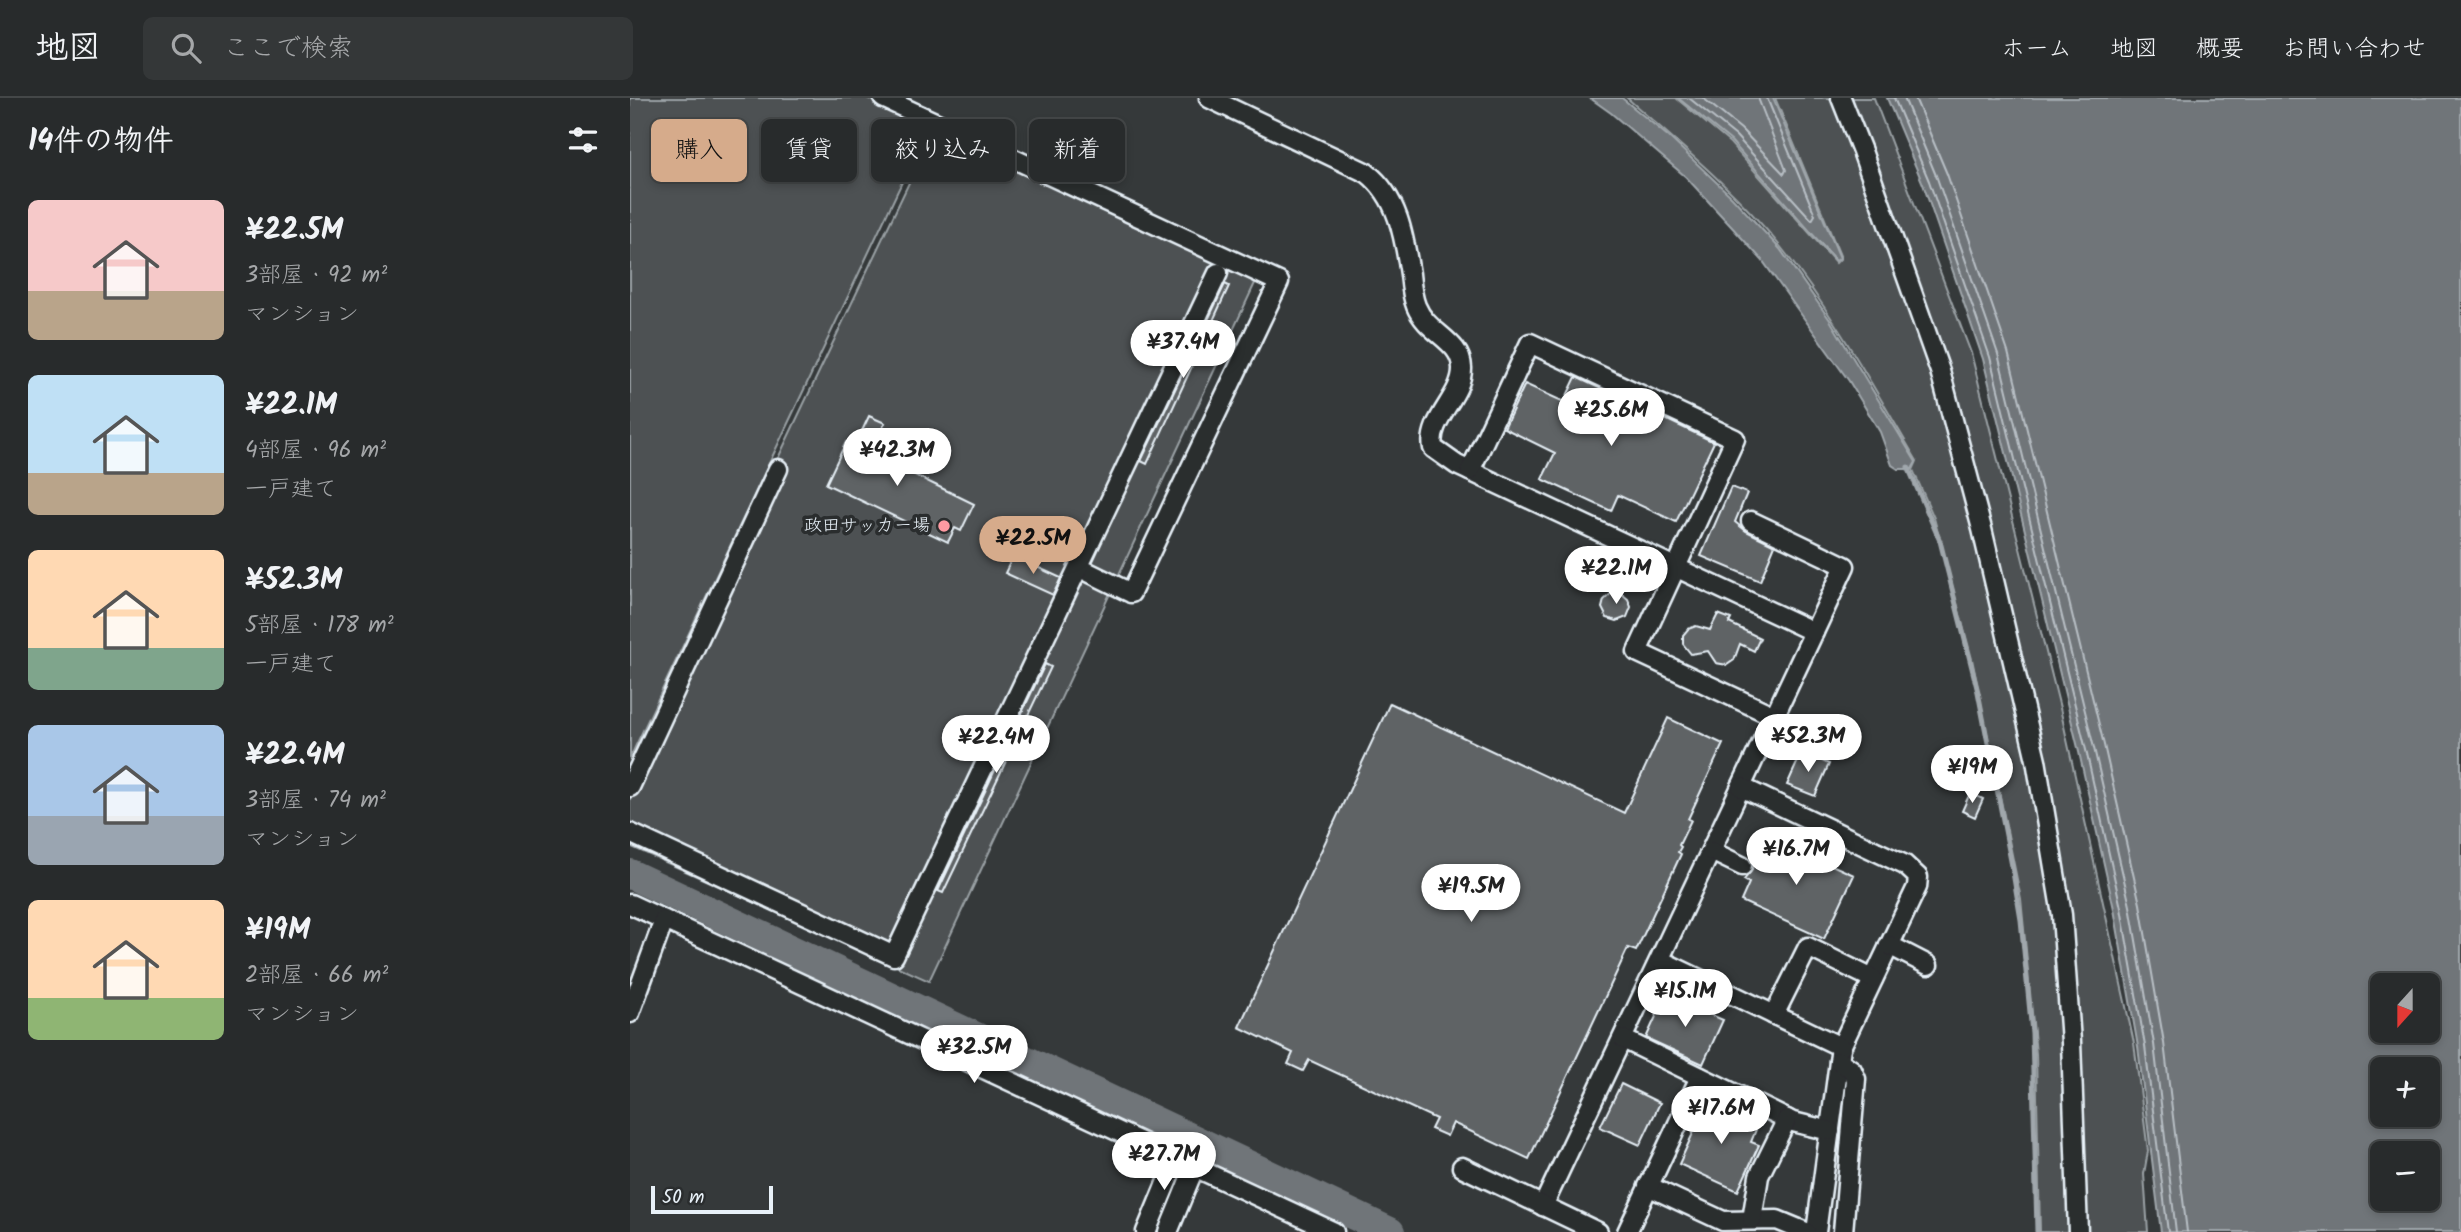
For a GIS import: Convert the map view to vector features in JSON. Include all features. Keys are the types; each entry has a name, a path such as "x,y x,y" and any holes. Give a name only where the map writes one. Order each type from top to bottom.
{"street":[{"path":"883,98 1279,282 1131,593 1080,568"},
{"path":"1209,98 1367,173 1380,183 1390,197 1397,214 1414,301 1420,316 1427,327 1451,342 1459,355 1462,368 1460,381 1434,433 1433,448 1469,471 1814,632"},
{"path":"1841,98 1940,371 1982,529 2036,760 2062,915 2071,1042 2078,1232"},
{"path":"630,833 894,957 1218,273"},
{"path":"1469,471 1530,343 1735,439 1637,652 1774,716"},
{"path":"630,787 778,469"},
{"path":"1543,1206 1845,566 1751,521"},
{"path":"1741,787 1913,870 1918,877 1917,887 1840,1054 1816,1232"},
{"path":"1711,851 1742,866"},
{"path":"630,904 1334,1232"},
{"path":"630,1013 664,920"},
{"path":"1889,945 1928,965"},
{"path":"1774,1015 1808,947 1873,979"},
{"path":"1660,960 1774,1015 1840,1054 1853,1070 1856,1079 1843,1232"},
{"path":"1622,1039 1787,1119 1830,1131"},
{"path":"1627,1232 1700,1077"},
{"path":"1752,1220 1759,1176 1787,1119"},
{"path":"1146,1232 1177,1157"},
{"path":"1168,1232 1195,1166"},
{"path":"1462,1167 1598,1232"},
{"path":"1648,1186 1723,1226 1752,1220 1777,1220 1806,1232"}],"shaded area":[{"path":"630,98 867,98 911,119 871,119 871,182 902,182 630,758"},
{"path":"1627,98 1676,98 1730,143 1836,263 1841,258 1775,98 1832,98 1890,241 1934,372 2016,696 2056,909 2069,1101 2070,1232 2040,1232 2036,1054 2021,899 1972,659 1934,518 1913,470 1917,461 1835,324 1780,246 1726,187"},
{"path":"1845,98 1874,98 1971,353 2060,708 2134,1043 2148,1151 2144,1174 2148,1232 2081,1232 2067,908 1948,374 1916,276"},
{"name":"政田サッカー場","path":"1015,168 1029,175 1029,182 1045,182 1256,281 929,981 630,846 630,770 909,182 1015,182"}],"water":[{"path":"1590,98 1622,98 1669,137 1732,197 1780,249 1830,320 1916,462 1912,469 1898,469 1892,465 1880,432 1849,381 1762,260 1686,177"},
{"path":"1678,98 1773,98 1840,258 1836,261 1731,141"},
{"path":"1887,98 2461,98 2461,1232 2161,1232 2138,1047 2114,909 2079,752 1983,359 1923,184"}],"building":[{"path":"1225,284 1229,286 1147,464 1141,461"},
{"path":"1576,377 1714,442 1676,522 1618,495 1611,511 1542,479 1555,453 1504,428 1525,384 1564,402"},
{"path":"869,416 885,423 870,453 974,504 961,531 955,528 948,542 826,484 846,442 855,446"},
{"path":"1731,487 1747,493 1735,522 1746,531 1775,545 1760,581 1701,556"},
{"path":"1013,556 1061,578 1053,595 1005,573"},
{"path":"1616,589 1628,599 1631,607 1627,617 1617,621 1607,618 1602,608 1604,600"},
{"path":"1718,614 1731,619 1729,623 1760,638 1754,651 1740,644 1734,660 1727,665 1716,663 1708,651 1691,654 1683,644 1683,635 1688,629 1696,626 1710,630"},
{"path":"1045,664 1051,667 943,893 938,891"},
{"path":"1390,703 1624,813 1668,718 1723,744 1688,819 1691,820 1679,845 1681,847 1678,852 1681,854 1636,951 1628,948 1529,1159 1453,1123 1447,1136 1431,1129 1436,1119 1309,1060 1303,1071 1288,1064 1293,1053 1239,1027"},
{"path":"1802,752 1829,764 1815,796 1787,785"},
{"path":"1970,793 1983,799 1975,817 1962,811"},
{"path":"1765,835 1854,875 1824,939 1741,901 1749,883 1744,880 1752,870 1752,862"},
{"path":"1666,995 1723,1020 1703,1064 1646,1038"},
{"path":"1621,1084 1660,1103 1640,1145 1600,1127"},
{"path":"1709,1098 1745,1114 1742,1120 1757,1127 1751,1142 1759,1145 1738,1191 1679,1164"}],"waterway":[{"path":"1908,467 1940,541 1978,692 2012,866 2021,920 2032,1033 2037,1232"},
{"path":"630,874 1390,1232"},
{"path":"662,900 665,891"},
{"path":"1191,1148 1194,1140"},
{"path":"1157,1232 1174,1189"}],"place":[{"name":"政田サッカー場","path":"944,526"}]}
